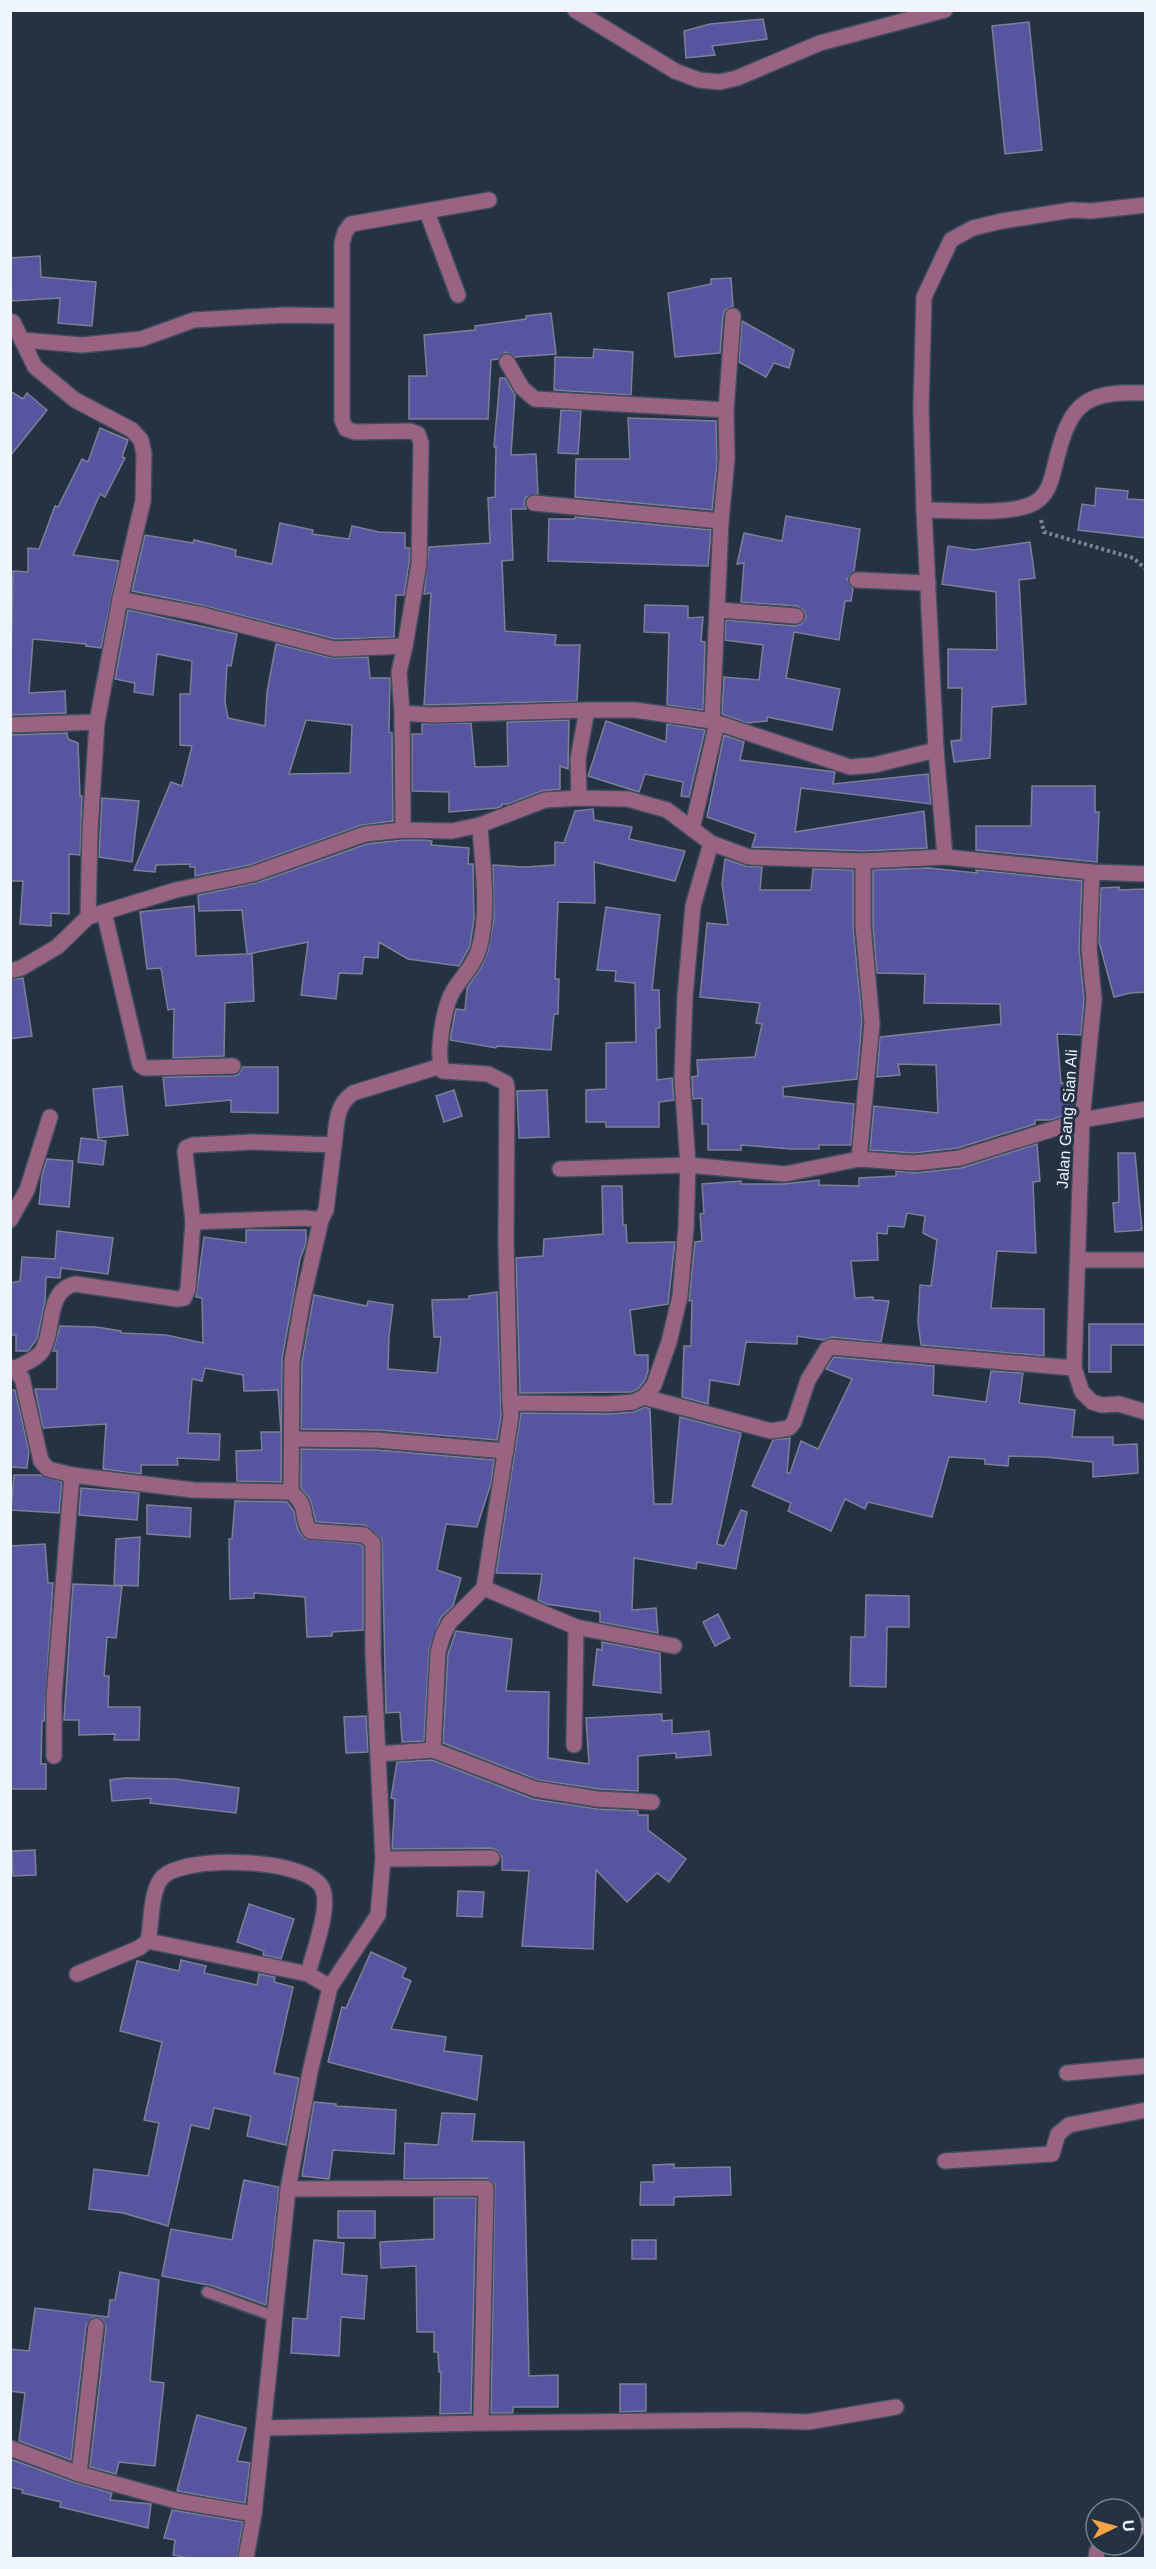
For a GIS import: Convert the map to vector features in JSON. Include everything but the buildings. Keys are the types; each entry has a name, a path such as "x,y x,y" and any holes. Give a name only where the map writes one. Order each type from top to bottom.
{"street":[{"path":"575,10 675,71 699,80 720,82 737,78 820,43 945,10"},
{"path":"404,830 399,672 419,564 421,443 418,434 410,431 356,432 346,429 342,420 342,243 345,232 351,224 373,218 427,212 489,201"},
{"path":"945,857 936,750 924,510 921,408 924,297 951,240 973,228 1021,217 1072,210 1091,211 1146,205"},
{"path":"427,212 458,295"},
{"path":"22,340 82,345 141,339 194,320 285,315 342,316"},
{"path":"692,829 714,722 721,521 727,459 727,372 733,316"},
{"path":"10,321 13,322 35,368 75,400 132,430 141,440 144,454 143,501 120,598 98,722 90,830 88,917"},
{"path":"507,362 522,387 535,399 726,410"},
{"path":"924,510 1014,510 1035,503 1049,488 1061,439 1077,410 1097,395 1120,392 1146,393"},
{"path":"534,503 721,521"},
{"path":"857,580 928,583"},
{"path":"120,598 199,614 334,649 405,646"},
{"path":"719,610 796,616"},
{"path":"579,798 578,759 587,710"},
{"path":"402,713 469,714 635,710 714,722 850,767 874,765 936,750"},
{"path":"10,725 98,722"},
{"path":"10,971 21,968 57,947 88,917 176,890 253,874 365,834 404,830 452,831 480,825 545,800 627,799 667,810 711,843 749,858 863,861 945,857 1092,872 1146,874"},
{"path":"433,1750 438,1652 443,1635 460,1610 484,1588 511,1416 506,1243 506,1083 498,1077 443,1071 439,1060 447,1002 474,963 479,948 484,917 480,825"},
{"path":"510,1403 633,1402 644,1397 654,1385 669,1342 680,1296 688,1165 682,1078 685,996 693,906 711,843"},
{"path":"859,1159 872,1023 863,926 863,861"},
{"name":"Jalan Gang Sian Ali","path":"1074,1368 1082,1120 1094,999 1089,948 1092,872"},
{"path":"104,912 140,1065 145,1068 233,1066"},
{"path":"291,1492 292,1361 303,1298 321,1220 326,1210 339,1109 344,1099 353,1093 441,1066"},
{"path":"560,1169 688,1165 785,1174 859,1159 914,1163 960,1158 1082,1120 1146,1109"},
{"path":"10,1220 27,1190 50,1117"},
{"path":"246,2559 264,2428 288,2189 310,2072 330,1987 378,1916 383,1859 373,1653 373,1543 364,1535 310,1531 302,1502 291,1492 193,1490 48,1469 41,1461 22,1378 12,1368 40,1354 46,1343 55,1301 66,1286 75,1284 177,1299 184,1298 188,1289 193,1222 185,1152 189,1147 254,1142 334,1145"},
{"path":"193,1222 305,1218 321,1220"},
{"path":"1078,1260 1146,1260"},
{"path":"644,1397 771,1431 789,1428 794,1422 808,1380 827,1349 831,1347 1074,1368 1082,1392 1092,1402 1102,1405 1119,1404 1146,1413"},
{"path":"292,1439 377,1440 506,1451"},
{"path":"54,1756 54,1696 72,1474"},
{"path":"484,1588 576,1627 674,1646"},
{"path":"574,1745 576,1627"},
{"path":"378,1754 433,1750 535,1789 598,1799 652,1802"},
{"path":"383,1859 492,1858"},
{"path":"77,1974 139,1948 147,1941 155,1896 161,1879 172,1871 183,1866 241,1861 287,1868 318,1881 323,1889 323,1916 308,1974"},
{"path":"147,1941 308,1974 330,1987"},
{"path":"1067,2073 1146,2066"},
{"path":"945,2161 1052,2154 1058,2134 1069,2125 1146,2110"},
{"path":"288,2189 486,2188 481,2423"},
{"path":"79,2474 96,2326"},
{"path":"264,2428 747,2420 808,2422 896,2407"},
{"path":"10,2448 79,2474 177,2501 254,2514"}],"lane":[{"path":"207,2292 276,2317"}],"path":[{"path":"1035,503 1044,532 1134,558 1146,569"}]}
